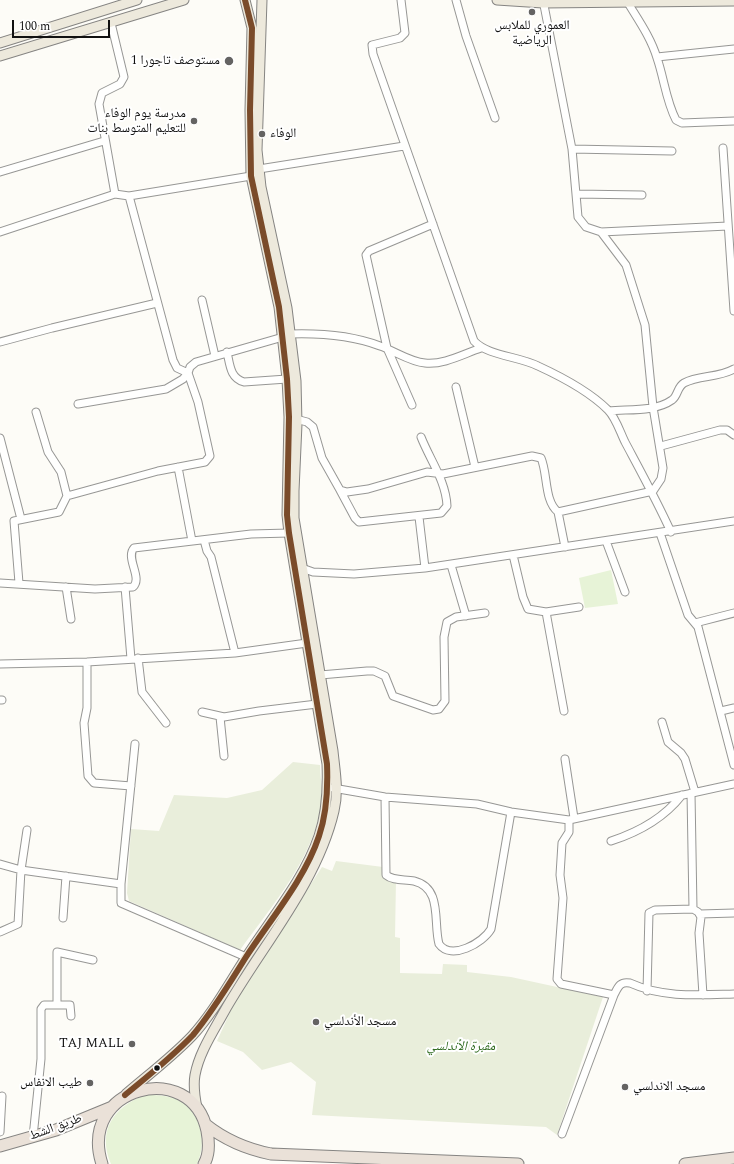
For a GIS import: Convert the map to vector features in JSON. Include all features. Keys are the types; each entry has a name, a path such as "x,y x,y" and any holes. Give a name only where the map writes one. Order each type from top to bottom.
{"highway":[{"path":"102,1164 98,1152 98,1136 103,1120 112,1106 125,1095 144,1088 164,1089 182,1096 197,1108 205,1124 209,1142 204,1164"},
{"name":"طريق الشط","path":"0,1146 56,1130 112,1106"},
{"path":"205,1124 219,1135 233,1142 252,1150 271,1154 518,1164"},
{"path":"685,1164 734,1158"}],"main road":[{"path":"0,43 125,2 137,0"},
{"path":"0,56 184,0"},
{"path":"245,0 252,28 255,71 257,150 261,187 287,308 287,379 293,418 294,518 333,751 332,788"},
{"path":"125,1095 175,1053 193,1034 226,990 246,957 320,854 327,838 334,810 332,788 288,533 287,515 296,381 251,176 255,71 262,0"},
{"path":"497,0 628,3 734,2"},
{"path":"197,1108 194,1077 202,1052 299,885"}],"street":[{"path":"401,0 405,34 400,38 376,43 372,45 372,48 404,146 474,340 481,348 524,360 539,366 582,390 609,411 653,491 672,532"},
{"path":"456,0 466,36 495,118"},
{"path":"543,2 572,149 578,217 582,224 590,229 601,232 728,226"},
{"path":"628,3 649,37 676,120 682,123 734,121"},
{"path":"111,23 124,77 120,84 104,91 99,99 104,141 115,194"},
{"path":"657,58 734,49"},
{"path":"0,172 104,141"},
{"path":"259,169 404,146"},
{"path":"723,148 728,226 731,245 734,311"},
{"path":"572,149 672,151"},
{"path":"0,232 115,194 130,196 251,176"},
{"path":"576,194 642,196"},
{"path":"67,496 178,467 205,462 210,456 198,402 188,373 175,365 157,303 130,196"},
{"path":"412,405 387,348 366,254 369,251 433,224"},
{"path":"558,512 653,491 659,483 663,472 661,446 653,407 645,325 626,265 601,232"},
{"path":"202,300 215,356"},
{"path":"0,342 157,303"},
{"path":"78,404 166,389 178,383 188,373 192,365 227,352 286,335 315,333 353,338 387,348 418,362 427,364 439,363 481,348"},
{"path":"227,352 232,375 237,380 244,382 287,379"},
{"path":"609,411 653,407 666,404 674,398 677,390 683,384 700,378 717,376 734,369"},
{"path":"456,387 475,467"},
{"path":"19,583 14,522 21,519 59,512 67,496 61,472 48,452 36,412"},
{"path":"293,418 307,422 313,427 322,458 355,518 359,522 419,517 441,513 447,506 442,480 421,437"},
{"path":"661,446 720,430 727,430 734,435"},
{"path":"0,438 21,519"},
{"path":"340,490 347,492 368,489 427,472 439,474 532,456 538,457 543,464 554,509 558,512 565,547"},
{"path":"178,467 192,542"},
{"path":"419,517 425,568"},
{"path":"293,565 302,569 325,574 354,574 425,568 672,532 734,521"},
{"path":"0,583 95,589 133,587 135,585 131,554 134,548 251,534 288,533"},
{"path":"660,533 688,615 695,623 721,711 734,765"},
{"path":"204,540 207,551 211,557 235,653"},
{"path":"606,541 625,592"},
{"path":"513,555 527,607 531,611 546,612 579,607"},
{"path":"451,565 466,616"},
{"path":"66,587 71,618"},
{"path":"125,587 130,659"},
{"path":"546,612 564,711"},
{"path":"320,676 374,671 385,676 392,696 433,710 439,709 445,701 445,626 452,619 485,613"},
{"path":"695,623 734,613"},
{"path":"0,664 87,662 235,653 307,643"},
{"path":"138,658 142,692 166,723"},
{"path":"87,662 87,708 84,723 88,776 94,783 131,786"},
{"path":"202,712 220,717 317,704"},
{"path":"721,711 734,708"},
{"path":"220,717 224,756"},
{"path":"662,722 668,742 686,759 693,793 693,910"},
{"path":"135,744 120,901 122,904 246,957"},
{"path":"565,759 572,819 569,832 562,843 560,875 563,898 557,979 561,984 614,994"},
{"path":"332,788 385,797 477,804 511,812 572,819 734,784"},
{"path":"611,841 632,834 664,814 682,795"},
{"path":"385,797 386,873 389,877 415,881 429,892 436,907 439,944 446,950 450,951 465,948 479,941 491,929 511,812"},
{"path":"0,932 18,924 21,870 27,830"},
{"path":"0,864 21,870 121,884"},
{"path":"63,918 66,876"},
{"path":"648,990 649,913 655,910 693,910 700,914 734,912"},
{"path":"700,914 702,920 699,933 703,995"},
{"path":"57,1005 57,952 93,960"},
{"path":"562,1134 614,994 619,985 626,982 648,990 703,995 734,994"},
{"path":"33,1137 41,1060 40,1008 44,1005 70,1005 71,1016"},
{"path":"0,1132 2,1096"}],"green space":[{"path":"611,570 618,604 585,608 579,578"},
{"path":"293,762 320,765 322,795 319,816 313,837 292,877 240,950 129,901 127,893 131,829 159,831 174,795 227,798 262,790"},
{"name":"مقبرة الأندلسي","path":"336,861 383,867 383,879 396,880 395,937 400,938 400,973 442,974 443,964 467,965 467,972 511,977 603,997 557,1135 546,1127 312,1115 316,1082 291,1062 262,1070 243,1052 217,1041 237,997 322,867 332,871"},
{"path":"145,1095 157,1095 176,1099 191,1111 200,1127 202,1136 202,1146 197,1164 111,1164 107,1152 106,1141 107,1131 111,1122 116,1113 124,1106"}],"transit line":[{"path":"125,1095 185,1043 193,1035 214,1007 305,868 313,852 322,827 326,801 327,764 287,515 289,417 287,379 279,307 251,176 250,110 252,28 245,0"}],"place":[{"name":"العموري للملابس الرياضية","path":"532,12"},
{"name":"مستوصف تاجورا 1","path":"229,61"},
{"name":"مدرسة يوم الوفاء للتعليم المتوسط بنات","path":"194,121"},
{"name":"الوفاء","path":"262,134"},
{"name":"مسجد الأندلسي","path":"316,1022"},
{"name":"TAJ MALL","path":"132,1044"},
{"name":"طيب الانفاس","path":"90,1083"},
{"name":"مسجد الاندلسي","path":"625,1087"}]}
